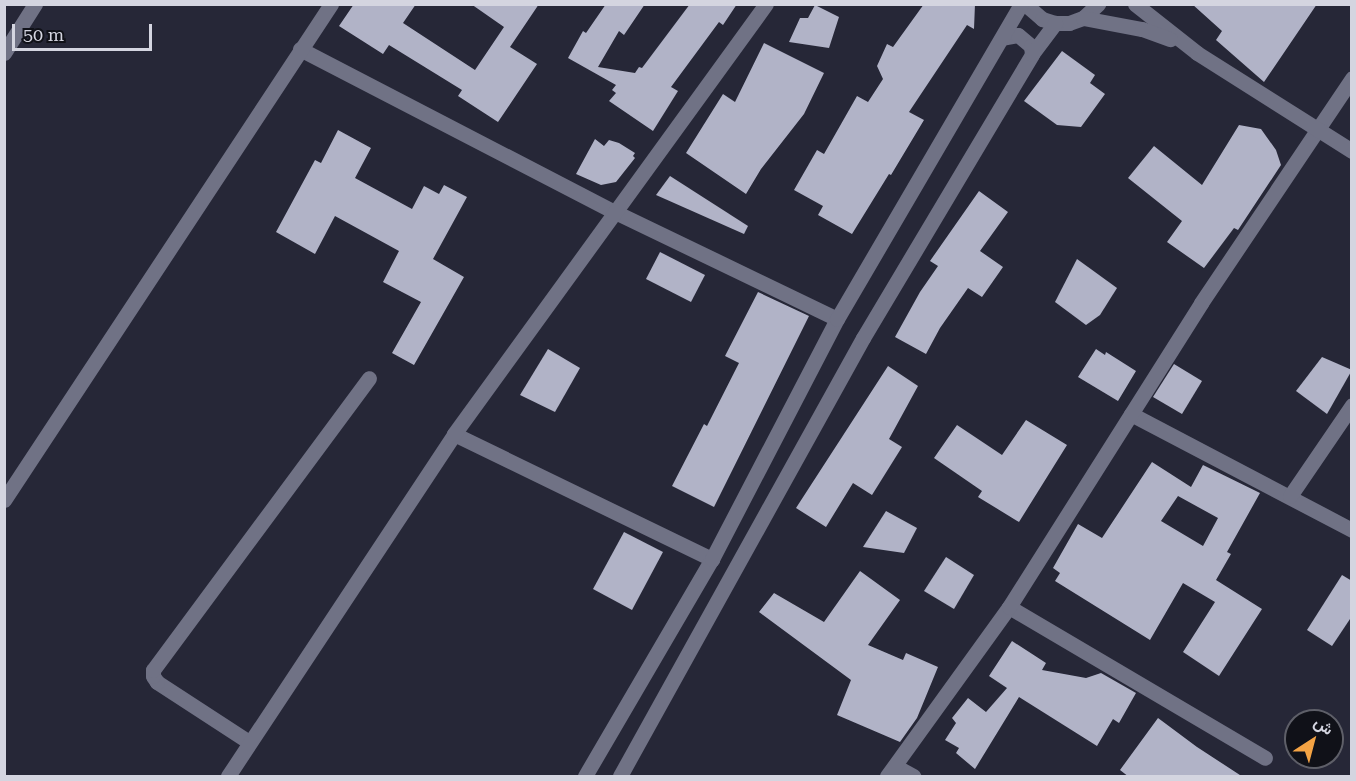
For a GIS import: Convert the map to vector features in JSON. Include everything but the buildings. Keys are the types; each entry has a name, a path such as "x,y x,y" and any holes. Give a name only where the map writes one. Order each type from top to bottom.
{"street":[{"path":"4,53 35,4"},
{"path":"4,500 331,4"},
{"path":"228,777 454,434 766,4"},
{"path":"585,777 712,559 837,319 1021,4"},
{"path":"1025,4 1042,19 1055,23 1069,23 1083,18 1098,4"},
{"path":"1135,4 1197,53 1352,151"},
{"path":"1083,18 1142,29 1197,53"},
{"path":"620,777 863,338 1032,54 1055,23"},
{"path":"1002,38 1018,35 1031,46 1032,54"},
{"path":"300,49 615,212 837,319"},
{"path":"912,777 891,771 1009,607 1200,303 1352,78"},
{"path":"249,742 157,681 153,676 153,670 369,378"},
{"path":"1290,496 1352,405"},
{"path":"1131,414 1352,530"},
{"path":"454,434 712,559"},
{"path":"1009,607 1265,758"}]}
